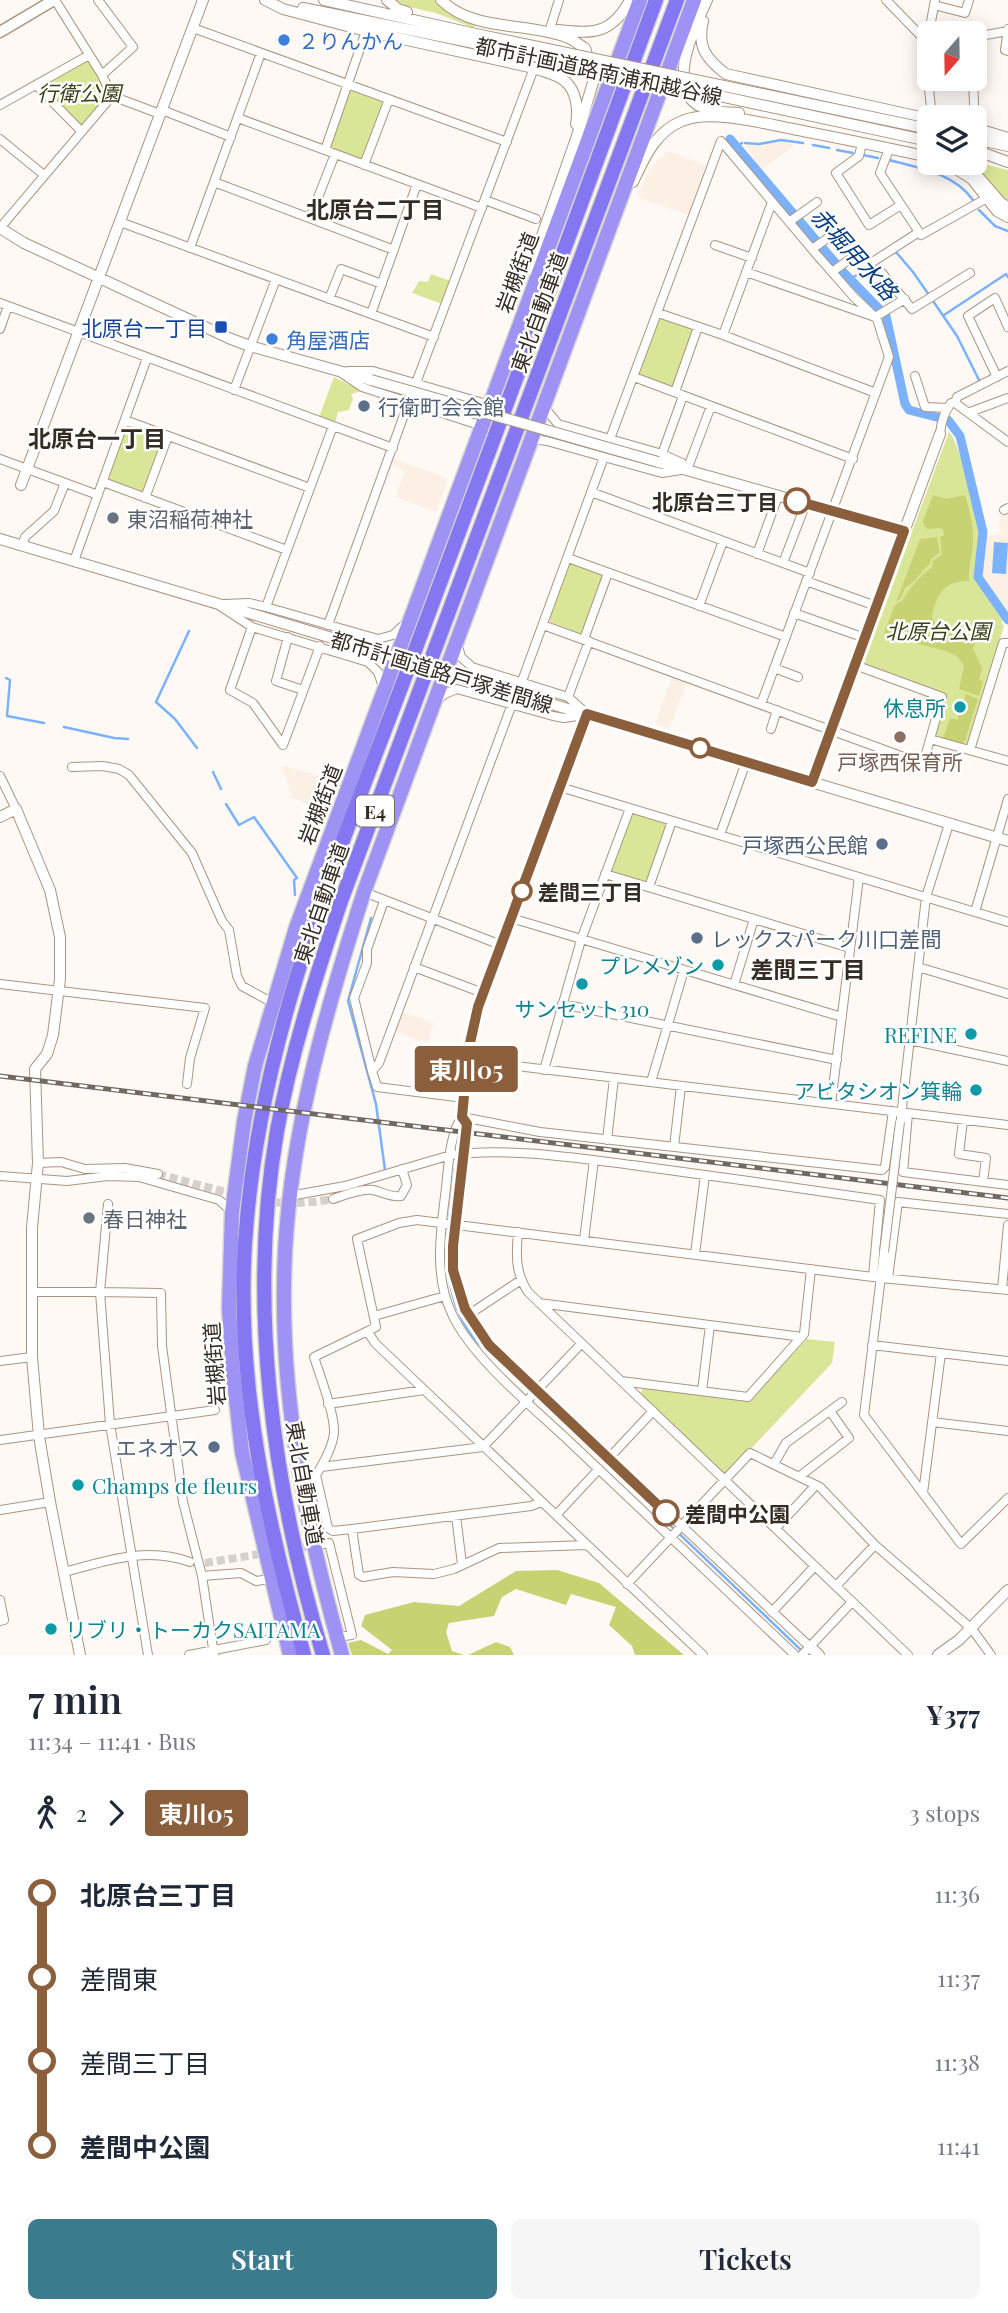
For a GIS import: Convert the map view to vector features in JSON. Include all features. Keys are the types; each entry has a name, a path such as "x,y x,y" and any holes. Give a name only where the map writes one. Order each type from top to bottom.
{"highway":[{"name":"岩槻街道","path":"290,1655 242,1452 229,1308 232,1212 244,1122 255,1066 296,928 640,0"},
{"name":"東北自動車道","path":"304,1655 277,1551 262,1474 250,1399 245,1335 246,1232 265,1091 285,1011 324,895 656,0"},
{"name":"東北自動車道","path":"323,1655 282,1484 267,1362 264,1309 265,1230 270,1179 284,1098 305,1014 341,901 677,0"},
{"path":"342,1655 319,1572 302,1491 291,1425 285,1361 284,1283 290,1196 301,1126 341,961 364,892 694,0"}],"main road":[{"path":"0,32 55,0"}],"street":[{"path":"55,0 113,96 231,137"},
{"path":"98,0 133,47 102,75"},
{"path":"21,485 203,0"},
{"path":"266,0 283,9 366,32 534,68 566,82 576,100 578,119 569,159"},
{"name":"都市計画道路南浦和越谷線","path":"266,0 426,34 475,38 917,127"},
{"name":"都市計画道路南浦和越谷線","path":"324,0 435,23 475,38 917,138"},
{"path":"376,0 387,20 411,25 426,34"},
{"path":"387,0 398,9 423,16 435,23"},
{"path":"441,0 458,12 479,20 567,37 585,48 594,79 537,250 533,287"},
{"path":"450,0 459,7 494,18 577,32 601,31 618,19 630,0"},
{"path":"550,29 559,0"},
{"path":"707,0 701,44 711,63 726,75 917,115"},
{"path":"707,0 685,56 682,80 691,100 706,109 815,127 917,149"},
{"path":"931,21 934,3 965,13 969,0"},
{"path":"890,2 917,32"},
{"path":"193,28 507,142"},
{"path":"987,35 1008,31 1005,50 1008,51"},
{"path":"325,150 366,32"},
{"path":"190,248 261,52"},
{"path":"0,105 89,55"},
{"path":"416,383 534,68"},
{"path":"36,85 81,131"},
{"path":"113,96 0,228 24,243 250,346 660,458"},
{"path":"364,165 389,99"},
{"path":"599,259 616,228 645,156 660,135 682,121 703,116 747,121 917,155"},
{"path":"238,118 417,184 536,219"},
{"path":"987,135 1007,144"},
{"path":"0,139 44,175"},
{"path":"610,439 721,141 749,166 763,183 772,202 793,219 880,314 894,354 876,393 761,704"},
{"path":"987,141 1007,144"},
{"path":"862,143 859,156 835,173 869,225 901,205"},
{"path":"889,149 880,173 920,235 987,198"},
{"path":"987,152 1008,156"},
{"path":"310,218 335,153"},
{"path":"987,154 1008,162"},
{"path":"966,175 997,211 1008,217"},
{"path":"976,175 1001,203 1008,207"},
{"path":"214,182 394,250"},
{"path":"371,314 417,184"},
{"path":"723,335 772,202"},
{"path":"793,219 817,202"},
{"path":"120,222 434,337"},
{"path":"816,246 838,231"},
{"path":"871,263 919,232"},
{"path":"715,245 752,258"},
{"path":"836,269 849,259"},
{"path":"329,299 341,269 382,284"},
{"path":"746,272 880,314 905,299"},
{"path":"882,273 912,309 970,272"},
{"path":"234,390 276,279"},
{"path":"998,377 968,316 995,298 1008,327"},
{"path":"0,329 4,305 394,448"},
{"path":"658,313 876,393"},
{"path":"660,458 698,327"},
{"path":"74,561 147,358"},
{"path":"337,371 373,371 490,405"},
{"path":"337,371 362,387 482,426"},
{"path":"812,782 949,408 957,397 1008,371"},
{"path":"915,376 925,407 970,412 1008,442"},
{"path":"634,377 853,459"},
{"path":"970,412 1008,398"},
{"path":"328,625 409,401"},
{"path":"687,470 711,406"},
{"path":"544,407 558,424 610,439 687,470 904,531"},
{"path":"125,420 310,488"},
{"path":"264,612 333,426"},
{"path":"145,498 168,436"},
{"path":"532,439 662,473 687,470"},
{"path":"522,681 604,457"},
{"path":"0,459 98,495"},
{"path":"103,482 287,550"},
{"path":"22,546 24,537 54,511 65,483"},
{"path":"591,492 783,563 808,577 876,606"},
{"path":"757,554 778,496"},
{"path":"783,563 806,503"},
{"path":"0,539 218,604 328,625 378,639 393,635 403,628 413,615"},
{"path":"699,606 723,541"},
{"path":"568,558 786,637"},
{"path":"569,696 608,573"},
{"path":"218,604 252,626 368,662 378,672 383,694"},
{"name":"都市計画道路戸塚差間線","path":"264,612 279,622 1003,840"},
{"path":"794,613 864,638"},
{"path":"544,625 923,764 942,697 855,665"},
{"path":"252,626 230,690 253,703 283,745 320,646"},
{"path":"288,637 276,681 303,690"},
{"path":"457,639 461,657 471,667 569,696 587,714"},
{"path":"970,750 1003,643 1008,643"},
{"path":"774,668 798,677"},
{"path":"432,706 445,694 457,689 564,718 587,714"},
{"path":"372,1071 379,1063 513,704"},
{"path":"771,729 778,710"},
{"path":"587,714 472,1029 462,1117 456,1124 442,1223 440,1268 445,1296 460,1329 476,1351 795,1655"},
{"path":"930,739 1008,761"},
{"path":"720,835 746,762"},
{"path":"72,767 95,765 119,769 130,775 192,853 222,921 229,930 236,976 242,986 273,1003"},
{"path":"0,776 54,903 60,937 59,990 50,1046 35,1069 38,1163 32,1228 32,1357 39,1436 80,1655"},
{"path":"560,787 1008,922"},
{"path":"975,912 1003,840 1008,799"},
{"path":"544,1070 581,940 630,808"},
{"path":"0,817 16,809"},
{"path":"649,887 672,821"},
{"path":"949,824 926,897 864,1415 961,1544 1008,1498"},
{"path":"606,874 850,948"},
{"path":"831,1104 859,877"},
{"path":"364,892 501,945"},
{"path":"384,901 354,998 377,1087 464,1098"},
{"path":"511,918 842,1017"},
{"path":"734,985 754,919"},
{"path":"414,967 483,993"},
{"path":"918,967 1008,994"},
{"path":"651,1082 684,970"},
{"path":"0,984 205,1008 190,1058 187,1084"},
{"path":"562,1004 837,1060"},
{"path":"910,1040 1008,1061"},
{"path":"467,1060 831,1104 901,1115 1008,1125"},
{"path":"607,1140 614,1078"},
{"path":"674,1147 681,1086"},
{"path":"462,1117 540,1132 882,1170 901,1115"},
{"path":"901,1115 903,1172 1008,1185"},
{"path":"462,1117 467,1124 453,1246 453,1270 468,1315 489,1345 819,1655"},
{"path":"963,1120 959,1154 986,1158 983,1182"},
{"path":"290,1196 345,1186 464,1153 594,1160 705,1175 880,1200 881,1277"},
{"path":"584,1240 594,1160"},
{"path":"38,1163 61,1162 85,1169 125,1168 158,1174"},
{"path":"333,1199 365,1190 393,1197 401,1196 407,1185 402,1169"},
{"path":"695,1254 705,1175"},
{"path":"0,1176 67,1181 108,1176 139,1177 219,1200 232,1212"},
{"path":"881,1277 898,1202 1008,1214"},
{"path":"108,1204 100,1292 110,1424 148,1655"},
{"path":"541,1502 531,1506 352,1529 333,1531 328,1528 316,1475 334,1434 314,1357 376,1327 357,1239 399,1223 417,1220 1005,1290 1008,1225"},
{"path":"518,1232 516,1257 521,1280 539,1303 908,1655"},
{"path":"621,1381 748,1396 802,1337 811,1269"},
{"path":"468,1315 521,1280"},
{"path":"32,1292 161,1293 162,1346 183,1502 202,1576 213,1653"},
{"path":"374,1316 445,1296"},
{"path":"539,1303 802,1337"},
{"path":"702,1391 710,1325"},
{"path":"368,1332 375,1343 703,1655"},
{"path":"321,1467 483,1447 581,1344"},
{"path":"872,1345 1008,1361"},
{"path":"923,1493 941,1353"},
{"path":"0,1361 32,1357"},
{"path":"328,1404 424,1390"},
{"path":"774,1464 786,1443 842,1402"},
{"path":"0,1440 215,1410"},
{"path":"609,1458 653,1411"},
{"path":"800,1476 849,1438 830,1411"},
{"path":"932,1422 1008,1431"},
{"path":"627,1584 750,1453 816,1485 874,1545 972,1629 991,1655"},
{"path":"556,1515 599,1469"},
{"path":"776,1528 816,1485"},
{"path":"0,1510 50,1502"},
{"path":"456,1516 462,1564"},
{"path":"352,1529 359,1575 363,1577 393,1572 434,1574 454,1569 499,1548 587,1545"},
{"path":"323,1544 329,1543 352,1635 337,1637"},
{"path":"836,1586 874,1545"},
{"path":"64,1572 132,1554 158,1554 190,1562"},
{"path":"772,1612 815,1566"},
{"path":"202,1576 241,1573 256,1581 270,1579"},
{"path":"938,1655 972,1629 1008,1590"},
{"path":"0,1600 4,1620 0,1621"},
{"path":"802,1655 852,1602"},
{"path":"189,1655 213,1653 266,1640"}],"shaded area":[{"path":"782,140 791,142 793,147 761,170 744,143 759,145"},
{"path":"668,151 706,165 688,215 637,197 649,170"},
{"path":"392,458 448,479 436,512 395,497 404,473 390,464"},
{"path":"1008,513 1008,614 983,580 982,570 987,536 1001,534 1001,515"},
{"path":"673,674 688,680 669,729 655,724"},
{"path":"284,766 338,781 329,805 312,806 292,798"},
{"path":"400,1011 434,1023 427,1043 393,1031"}],"green space":[{"path":"395,0 436,0 476,22 474,28"},
{"name":"行衛公園","path":"82,60 90,62 105,96 99,108 82,126 76,125 41,88 43,84"},
{"path":"354,90 385,104 366,158 362,160 332,149 330,143 349,92"},
{"path":"987,165 1008,170 1008,201 979,175 987,175"},
{"path":"431,274 451,279 442,304 412,293 419,281 428,282"},
{"path":"662,318 694,330 675,387 671,388 642,378 639,372 657,321"},
{"path":"334,377 361,391 351,394 353,399 349,410 338,412 335,423 319,417"},
{"path":"130,426 164,438 147,491 142,493 111,482 108,475 124,429"},
{"name":"北原台公園","path":"949,432 963,464 978,527 974,578 1003,620 1001,622 1004,626 967,746 937,740 935,735 946,695 866,664 864,660"},
{"path":"933,495 946,499 965,495 971,517 973,540 969,581 954,583 943,590 932,617 937,627 977,640 973,648 982,668 979,680 983,681 979,696 959,689 964,666 958,657 918,644 903,635 884,633 895,605 903,600 907,592 932,567 933,561 942,554 940,537 944,535 943,530 928,529 923,521"},
{"path":"937,537 940,553 931,559 930,564 905,588 896,602 920,539"},
{"path":"572,563 603,574 604,578 585,632 579,633 551,622 548,618 567,566"},
{"path":"966,694 978,699 965,741 960,744 943,738 950,718 957,720 960,712 963,713"},
{"path":"636,814 667,824 668,827 649,880 645,883 614,873 611,869 630,817"},
{"name":"差間中公園","path":"807,1339 835,1342 832,1363 729,1472 722,1473 640,1396 643,1387 750,1400"},
{"path":"557,1570 599,1583 684,1655 635,1655 632,1646 609,1625 616,1607 571,1594 566,1605 516,1589 502,1597 494,1616 449,1623 446,1632 452,1651 464,1655 352,1655 348,1643 361,1640 388,1654 392,1650 361,1626 365,1615 414,1602 459,1606 516,1571"},
{"path":"496,1642 510,1647 514,1655 468,1655"}],"water":[{"path":"994,542 1008,543 1006,574 992,573"}],"waterway":[{"name":"赤堀用水路","path":"730,139 843,272 886,316 905,404 909,410 948,420 960,436 983,532 978,577 1008,620"},
{"path":"745,143 759,144 781,140 803,143"},
{"name":"赤堀用水路","path":"736,147 742,143"},
{"path":"813,145 829,148"},
{"path":"837,150 853,153"},
{"path":"863,155 878,158"},
{"path":"889,160 946,178 956,183 973,200"},
{"path":"979,210 995,226 1008,231"},
{"path":"892,254 896,252 929,295"},
{"path":"850,279 871,267"},
{"path":"944,315 1006,274 1008,277"},
{"path":"933,301 957,336 979,380"},
{"path":"189,631 156,702 175,719 197,748"},
{"path":"6,678 10,680 7,716 44,723"},
{"path":"64,727 128,739"},
{"path":"213,772 221,789"},
{"path":"226,804 239,825 254,817 297,878 294,880 295,895"},
{"path":"371,918 348,1001 376,1104 385,1170"},
{"path":"455,1168 448,1237 450,1282 455,1304 465,1325 479,1344 531,1392"},
{"path":"536,1397 802,1651"}],"tunnel":[{"path":"355,658 362,634"},
{"path":"158,1174 237,1195"},
{"path":"249,1198 291,1203 333,1199"},
{"path":"193,1562 205,1563 315,1545"}],"railway":[{"path":"0,1076 1008,1198"}],"bus line":[{"name":"東川05","path":"666,1513 489,1345 465,1309 453,1270 453,1246 467,1124 462,1117 468,1052 478,1007 587,714 812,782 904,531 797,501"}],"place":[{"name":"２りんかん","path":"284,40"},
{"name":"北原台一丁目","path":"221,327"},
{"name":"角屋酒店","path":"272,339"},
{"name":"行衛町会会館","path":"364,406"},
{"name":"北原台三丁目","path":"797,501"},
{"name":"東沼稲荷神社","path":"113,518"},
{"name":"休息所","path":"960,707"},
{"name":"戸塚西保育所","path":"900,737"},
{"name":"戸塚西公民館","path":"882,844"},
{"name":"差間三丁目","path":"522,891"},
{"name":"レックスパーク川口差間","path":"697,938"},
{"name":"プレメゾン","path":"718,965"},
{"name":"サンセット310","path":"582,984"},
{"name":"REFINE","path":"971,1034"},
{"name":"アビタシオン箕輪","path":"976,1090"},
{"name":"春日神社","path":"89,1218"},
{"name":"エネオス","path":"214,1447"},
{"name":"Champs de fleurs","path":"78,1485"},
{"name":"差間中公園","path":"666,1513"},
{"name":"リブリ・トーカクSAITAMA","path":"51,1629"}],"district":[{"name":"北原台二丁目","path":"375,208"},
{"name":"北原台一丁目","path":"97,437"},
{"name":"差間三丁目","path":"808,968"}]}
